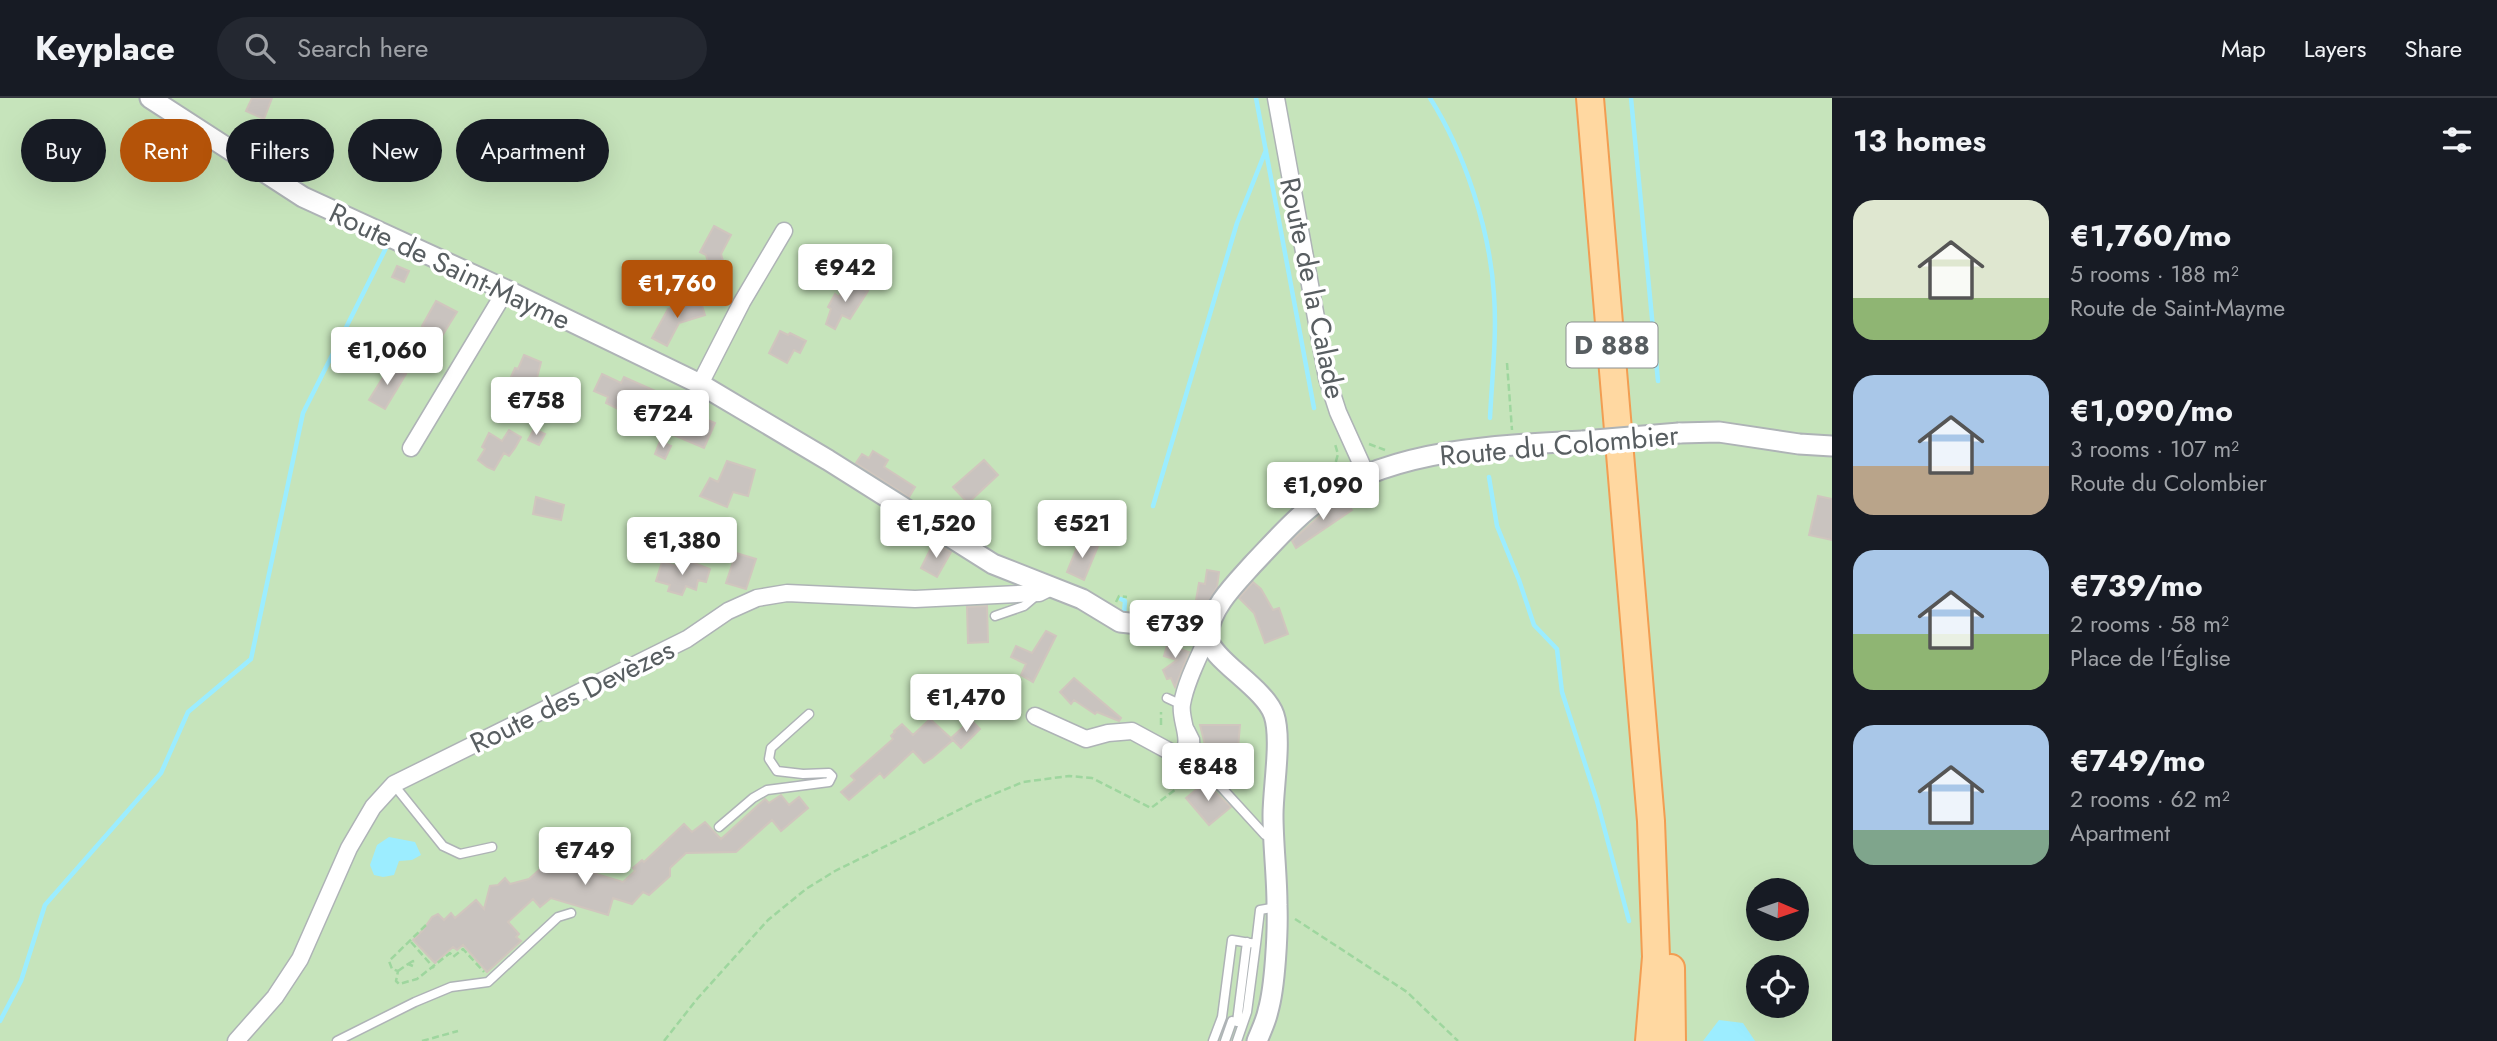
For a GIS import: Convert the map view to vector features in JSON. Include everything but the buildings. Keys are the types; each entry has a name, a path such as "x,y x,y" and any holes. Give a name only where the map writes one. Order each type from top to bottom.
{"main road":[{"name":"D 888","path":"1590,98 1651,821 1656,957 1649,1041"},
{"name":"D 888","path":"1633,591 1653,681 1674,912 1671,982 1660,1041"},
{"path":"1671,982 1672,1041"}],"street":[{"name":"Route de Saint-Mayme","path":"150,98 303,197 506,290 700,384 828,460 993,564 1044,590 1082,599 1120,622 1144,628 1183,629 1208,636"},
{"name":"Route de la Calade","path":"1276,98 1327,378 1338,412 1366,474"},
{"path":"700,384 742,302 784,231"},
{"path":"411,448 506,290"},
{"name":"Route du Colombier","path":"1208,636 1223,599 1286,529 1325,496 1366,474 1433,456 1513,444 1679,433 1719,432 1798,444 1832,446"},
{"name":"Route des Devèzes","path":"236,1041 275,997 300,959 349,848 373,807 394,785 687,639 728,611 757,598 787,593 915,600 1044,590"},
{"path":"1035,716 1086,739 1108,733 1132,731 1180,757 1186,747 1185,722 1175,702 1208,636"},
{"path":"1208,636 1212,648 1267,700 1277,730 1273,838 1278,907 1269,1010 1257,1041"}],"lane":[{"path":"995,616 1024,606 1044,590"},
{"path":"719,827 753,797 767,790 829,782 832,776 829,772 803,774 776,771 769,759 771,748 809,714"},
{"path":"1185,722 1195,739 1199,768 1222,788 1265,835 1273,838"},
{"path":"394,785 443,846 460,854 492,847"},
{"path":"1237,1041 1237,1023 1251,943 1260,910 1278,907"},
{"path":"337,1041 451,987 488,982 558,917 571,913"},
{"path":"1213,1041 1222,1017 1232,940 1251,943"},
{"path":"1222,1017 1237,1023"},
{"path":"1225,1041 1237,1023"}],"path":[{"path":"1507,363 1513,444"},
{"path":"1115,605 1119,596 1127,597"},
{"path":"1161,712 1161,725"},
{"path":"664,1041 697,999 768,920 806,889 835,871 975,802 1023,782 1069,776 1092,778 1151,808 1176,789 1180,757"},
{"path":"1278,907 1408,992 1458,1041"},
{"path":"398,971 389,966 389,961 426,925"},
{"path":"410,941 434,968"},
{"path":"408,964 398,971 396,981 399,984 405,984 434,968 450,953 453,957 463,949 491,979"},
{"path":"422,1041 458,1031"}],"green space":[{"path":"0,98 1832,98 1832,1041 0,1041"}],"water":[{"path":"389,837 415,842 421,855 412,860 399,861 394,875 374,875 370,865 377,845"},
{"path":"1719,1020 1743,1023 1755,1041 1703,1041"}],"waterway":[{"path":"1256,98 1314,408"},
{"path":"1430,98 1465,167 1481,219 1492,270 1495,341 1490,418"},
{"path":"1631,98 1658,381"},
{"path":"1153,506 1237,223 1266,150"},
{"path":"0,1021 21,981 45,905 161,773 188,712 251,659 303,413 388,244"},
{"path":"1489,477 1497,526 1534,625 1557,649 1562,692 1597,801 1629,921"},
{"path":"1121,599 1125,601 1124,615"}]}
